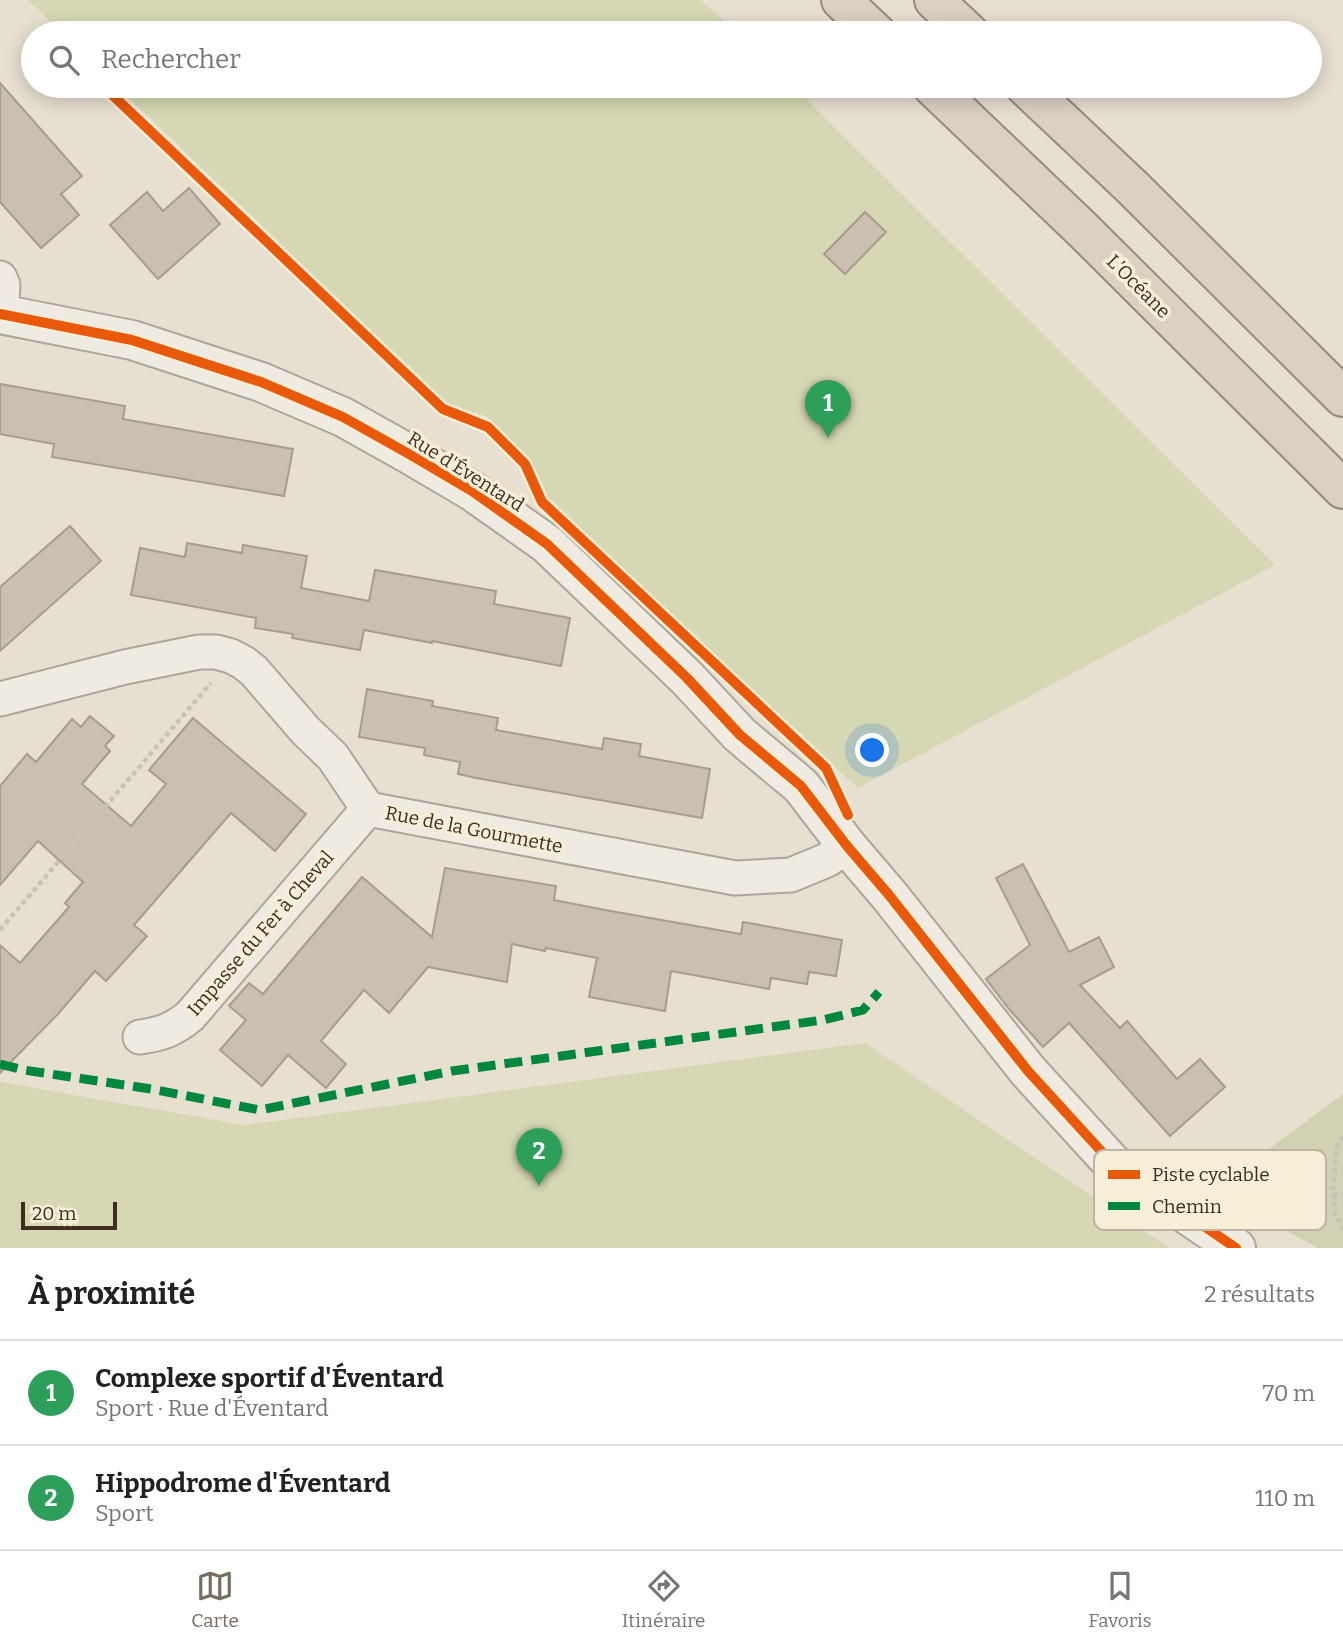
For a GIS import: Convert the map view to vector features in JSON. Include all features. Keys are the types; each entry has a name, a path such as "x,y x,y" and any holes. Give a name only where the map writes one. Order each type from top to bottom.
{"highway":[{"path":"841,0 863,21"},
{"path":"934,0 956,21"},
{"name":"L’Océane","path":"945,98 1083,230 1343,489"},
{"path":"1038,98 1132,187 1343,397"}],"street":[{"path":"0,278 3,285 0,314"},
{"name":"Rue d'Éventard","path":"0,314 132,340 261,382 343,417 472,491 547,544 687,678 740,735 801,786 1028,1071 1100,1150"},
{"name":"Rue de la Gourmette","path":"0,699 125,667 199,652 216,652 231,656 254,671 305,730 333,757 368,809 735,878 790,875 827,860 847,846"},
{"name":"Impasse du Fer à Cheval","path":"140,1037 158,1034 178,1026 190,1016 368,809"},
{"name":"Rue d'Éventard","path":"1210,1230 1236,1248"}],"path":[{"path":"0,930 212,681"},
{"path":"1343,1136 1337,1146 1333,1194 1335,1213 1343,1230"},
{"path":"1333,1194 1343,1195"}],"green space":[{"path":"28,0 700,0 725,21 50,21"},
{"path":"129,98 805,98 1275,565 858,788 548,497 530,460 486,416 448,405"},
{"path":"865,1043 1094,1197 1094,1230 1142,1230 1169,1248 0,1248 0,1082 244,1125"},
{"path":"1343,1094 1343,1248 1318,1248 1285,1230 1326,1230 1326,1150 1267,1150"}],"building":[{"path":"0,83 82,176 61,194 79,215 41,248 0,202"},
{"path":"189,188 220,224 158,279 110,225 147,192 163,211"},
{"path":"865,212 886,232 845,274 824,254"},
{"path":"0,384 125,406 123,419 293,449 284,496 52,457 54,444 0,434"},
{"path":"70,526 101,561 0,651 0,587"},
{"path":"187,543 242,553 243,545 307,556 301,588 369,601 375,570 496,591 494,604 570,618 561,666 364,630 360,650 292,638 293,634 255,628 256,618 131,595 140,548 185,557"},
{"path":"367,689 433,701 432,706 498,718 496,730 602,749 604,738 641,744 639,756 710,769 702,818 458,774 460,762 424,755 425,748 359,737"},
{"path":"90,716 114,736 105,746 110,751 82,784 131,826 166,784 149,770 193,718 306,814 275,851 231,813 134,925 147,936 106,981 95,971 58,1014 0,1073 0,945 20,963 69,907 65,903 83,882 38,841 0,885 0,786 27,754 36,762 72,719 81,727"},
{"path":"1023,864 1069,952 1099,937 1114,967 1080,985 1120,1028 1127,1021 1177,1079 1200,1059 1225,1087 1170,1136 1069,1023 1043,1047 986,979 1030,945 996,878"},
{"path":"445,868 556,886 554,900 605,910 741,934 743,922 842,940 836,976 809,972 807,984 771,978 769,989 671,971 665,1011 589,997 597,958 512,944 507,982 428,967 389,1013 364,990 321,1041 346,1064 326,1088 288,1055 262,1086 220,1050 246,1020 229,1006 249,983 263,994 362,877 432,937"}],"marked path":[{"path":"0,1064 260,1110 452,1071 823,1020 863,1010 879,992"}],"cycle path":[{"path":"116,98 443,409 488,427 525,464 542,502 826,768 848,815"},
{"path":"0,314 132,340 261,382 343,417 409,454 472,491 547,544 687,678 740,735 801,786 1028,1071 1100,1150"},
{"path":"1210,1230 1236,1248"}],"place":[{"name":"Complexe sportif d'Éventard","path":"828,438"},
{"name":"Hippodrome d'Éventard","path":"539,1186"}]}
